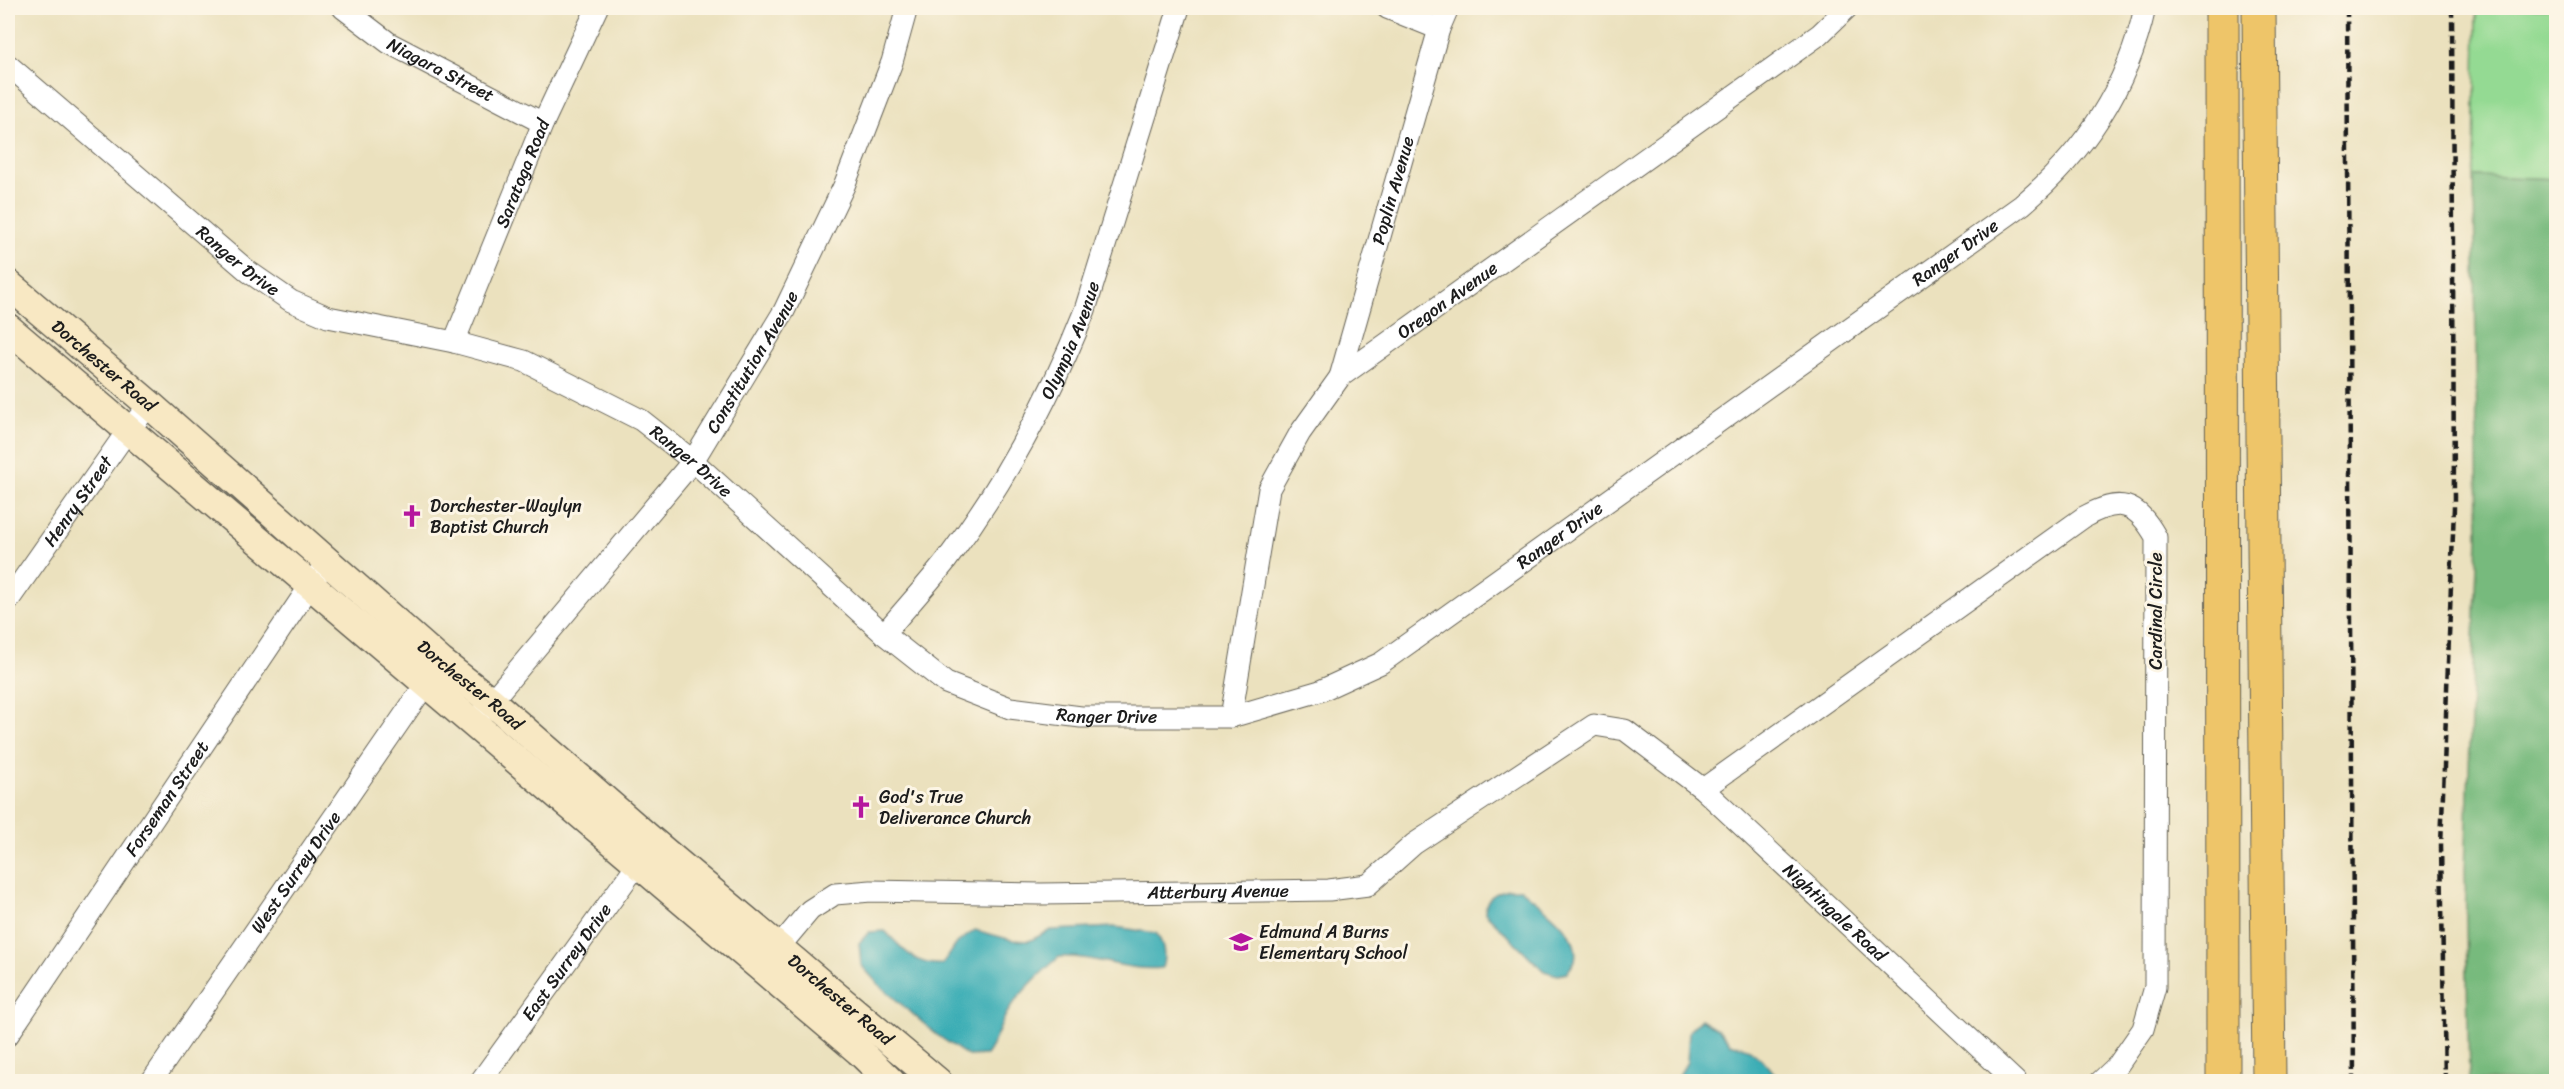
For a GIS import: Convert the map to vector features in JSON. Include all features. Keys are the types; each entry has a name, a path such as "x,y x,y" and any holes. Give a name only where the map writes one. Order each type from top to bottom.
{"highway":[{"path":"2222,8 2223,1082"},
{"path":"2259,8 2269,1082"},
{"path":"2202,1082 2223,784"}],"main road":[{"name":"Dorchester Road","path":"8,284 150,405 326,561 433,673 472,723 645,853 779,946 907,1071 938,1082"},
{"name":"Dorchester Road","path":"8,328 310,586 433,673 491,701 762,969 891,1082"}],"street":[{"name":"Niagara Street","path":"343,8 389,43 543,123"},
{"name":"Saratoga Road","path":"454,342 543,123 597,8"},
{"name":"Constitution Avenue","path":"472,723 693,461 784,311 844,186 892,62 907,8"},
{"name":"Olympia Avenue","path":"884,634 946,561 1013,458 1067,355 1085,310 1179,8"},
{"path":"1387,8 1439,28"},
{"name":"Poplin Avenue","path":"1340,377 1439,28 1448,8"},
{"name":"Oregon Avenue","path":"1231,717 1269,489 1300,433 1340,377 1820,34 1847,8"},
{"name":"Ranger Drive","path":"8,65 249,272 291,301 328,317 454,342 524,361 641,420 693,461 884,634 945,683 1010,708 1081,717 1231,717 1320,692 1381,663 2022,205 2055,176 2076,153 2109,104 2131,57 2145,8"},
{"name":"Henry Street","path":"8,601 128,430 150,405"},
{"name":"Cardinal Circle","path":"1703,789 2084,517 2105,505 2130,507 2146,519 2156,537 2155,987 2143,1029 2118,1065 2100,1082"},
{"name":"Forseman Street","path":"8,1035 326,561"},
{"name":"West Surrey Drive","path":"151,1082 433,673"},
{"name":"Atterbury Avenue","path":"762,969 810,910 835,894 871,891 1041,894 1329,891 1368,885 1414,844 1594,725 1625,730 1648,749"},
{"name":"Nightingale Road","path":"1648,749 1703,789 2016,1082"},
{"name":"East Surrey Drive","path":"480,1082 645,853"}],"green space":[{"path":"2476,8 2556,8 2556,179 2474,176"},
{"path":"2474,176 2556,179 2556,1081 2469,1081 2465,870 2478,538"}],"water":[{"path":"1508,889 1521,889 1566,929 1575,950 1574,962 1567,973 1558,975 1544,971 1485,913 1491,897"},
{"path":"1115,927 1156,933 1164,950 1162,968 1136,968 1085,958 1059,957 1012,1005 986,1055 968,1056 937,1035 879,985 861,965 859,943 869,932 885,931 917,959 933,964 943,964 957,943 975,930 1012,940 1029,941 1051,930"},
{"path":"1701,1019 1718,1029 1730,1043 1747,1048 1767,1064 1780,1081 1680,1081 1678,1077 1687,1062 1689,1031"}],"railway":[{"path":"2347,8 2354,1082"},
{"path":"2445,1082 2441,845 2454,507 2452,8"}],"place":[{"name":"Dorchester-Waylyn Baptist Church","path":"412,516"},
{"name":"God's True Deliverance Church","path":"861,807"},
{"name":"Edmund A Burns Elementary School","path":"1241,942"}]}
